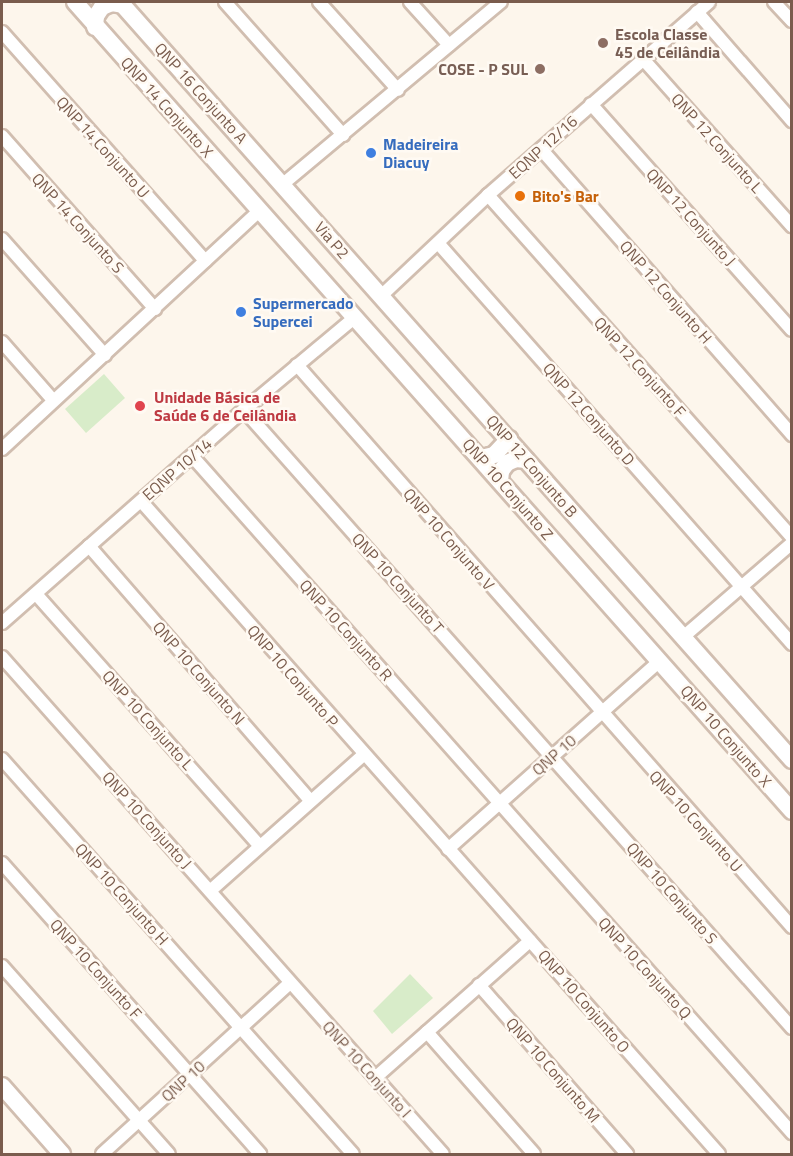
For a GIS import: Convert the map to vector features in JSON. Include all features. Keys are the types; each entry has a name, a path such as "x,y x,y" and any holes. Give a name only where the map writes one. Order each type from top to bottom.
{"street":[{"name":"QNP 14 Conjunto X","path":"75,2 260,210"},
{"path":"225,2 343,135"},
{"path":"319,2 398,90"},
{"path":"410,2 449,45"},
{"path":"283,184 398,90 500,2"},
{"name":"EQNP 12/16","path":"381,296 488,195 709,2"},
{"path":"774,2 792,21"},
{"path":"95,27 96,16 102,7 112,3 122,3"},
{"name":"QNP 16 Conjunto A","path":"122,3 283,184"},
{"path":"697,12 792,122"},
{"name":"QNP 14 Conjunto U","path":"2,32 205,261"},
{"name":"QNP 12 Conjunto L","path":"643,59 792,226"},
{"name":"QNP 12 Conjunto J","path":"591,104 792,330"},
{"name":"QNP 14 Conjunto S","path":"2,136 155,309"},
{"name":"QNP 12 Conjunto H","path":"541,149 792,435"},
{"name":"Via P2","path":"283,184 381,296"},
{"name":"QNP 12 Conjunto F","path":"488,195 792,538"},
{"path":"2,449 260,210 354,318"},
{"path":"2,239 105,356"},
{"name":"QNP 12 Conjunto D","path":"438,243 792,644"},
{"name":"QNP 12 Conjunto B","path":"381,296 792,760"},
{"name":"EQNP 10/14","path":"2,623 244,410 354,318"},
{"name":"QNP 10 Conjunto Z","path":"354,318 481,458 660,662"},
{"path":"2,342 53,400"},
{"name":"QNP 10 Conjunto V","path":"297,365 601,714"},
{"name":"QNP 10 Conjunto T","path":"244,410 552,757"},
{"path":"481,458 494,455 509,439"},
{"name":"QNP 10 Conjunto R","path":"192,456 500,803"},
{"path":"500,481 501,471 507,463 516,459 526,460"},
{"name":"QNP 10 Conjunto P","path":"141,501 448,849"},
{"path":"682,638 792,543"},
{"name":"QNP 10 Conjunto N","path":"88,546 310,800"},
{"name":"QNP 10 Conjunto L","path":"36,594 261,846"},
{"name":"QNP 10 Conjunto J","path":"2,657 290,983"},
{"name":"QNP 10","path":"448,849 660,662"},
{"name":"QNP 10 Conjunto X","path":"660,662 792,811"},
{"name":"QNP 10 Conjunto U","path":"601,714 792,927"},
{"path":"210,891 363,755"},
{"name":"QNP 10 Conjunto S","path":"552,757 792,1028"},
{"name":"QNP 10 Conjunto H","path":"2,759 353,1155"},
{"name":"QNP 10 Conjunto Q","path":"500,803 792,1133"},
{"name":"QNP 10 Conjunto O","path":"448,849 719,1155"},
{"name":"QNP 10 Conjunto F","path":"2,863 260,1155"},
{"path":"375,1078 530,940"},
{"path":"2,966 169,1155"},
{"name":"QNP 10","path":"102,1155 290,983"},
{"name":"QNP 10 Conjunto I","path":"290,983 443,1155"},
{"name":"QNP 10 Conjunto M","path":"479,986 627,1155"},
{"path":"427,1032 534,1155"},
{"path":"4,1094 62,1155"}],"green space":[{"path":"104,374 125,398 86,433 65,409"},
{"path":"410,974 433,998 392,1034 373,1011"}],"place":[{"name":"Escola Classe 45 de Ceilândia","path":"603,43"},
{"name":"COSE - P SUL","path":"540,69"},
{"name":"Madeireira Diacuy","path":"371,153"},
{"name":"Bito's Bar","path":"520,196"},
{"name":"Supermercado Supercei","path":"241,312"},
{"name":"Unidade Básica de Saúde 6 de Ceilândia","path":"140,406"}]}
